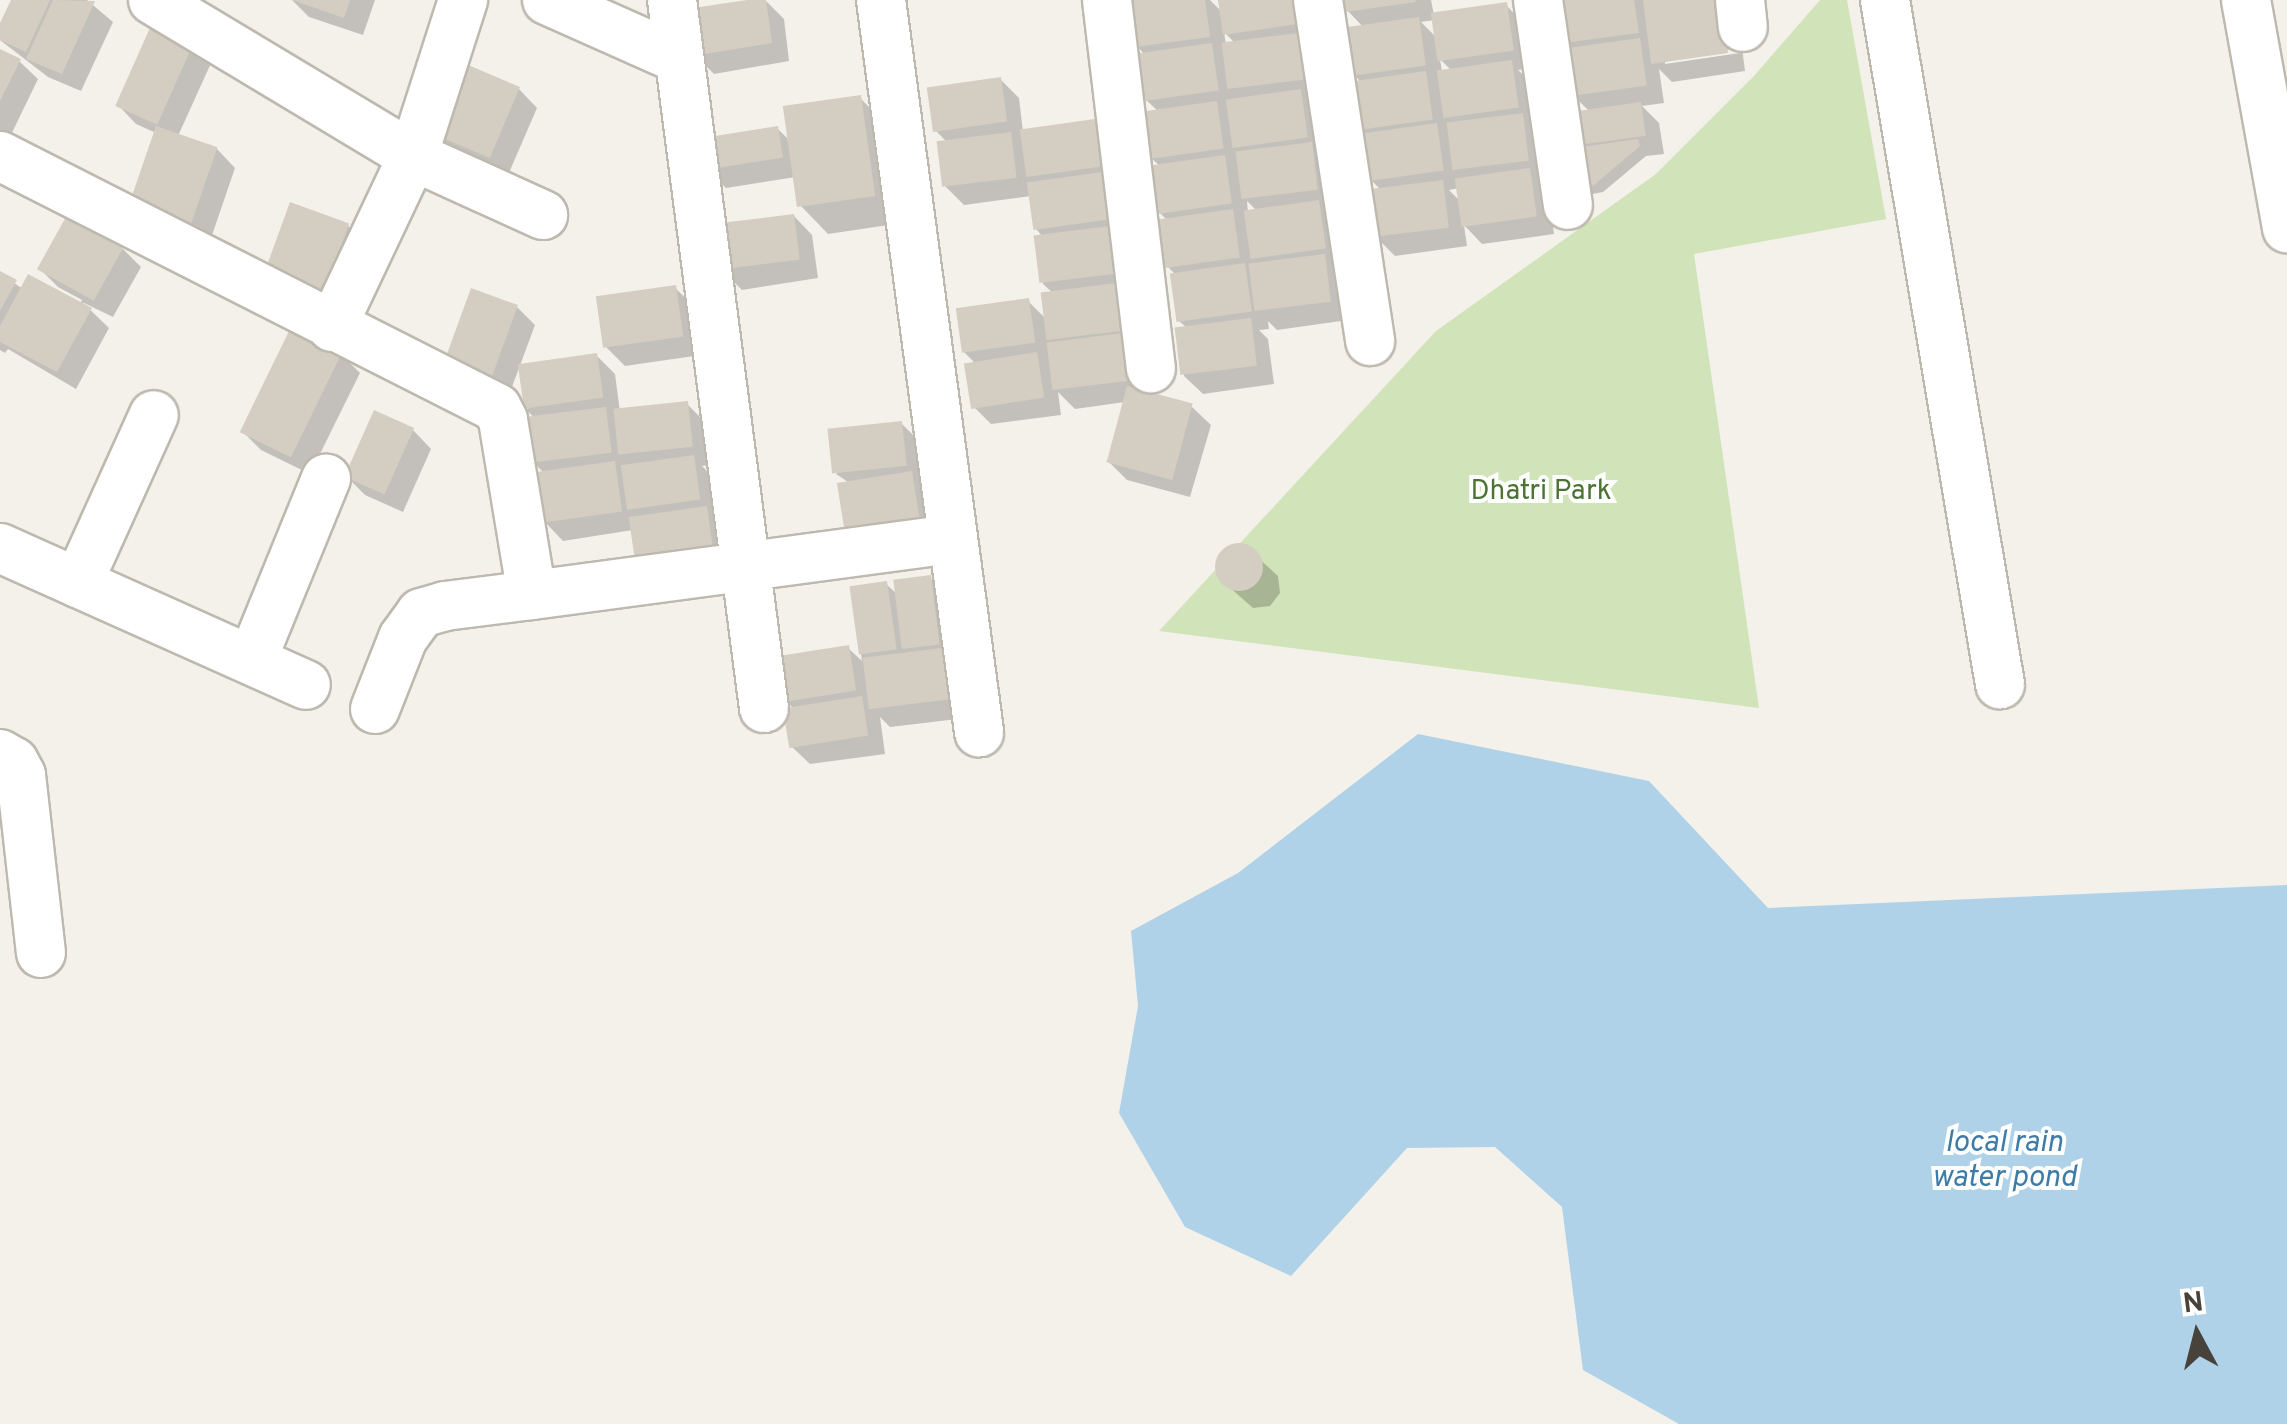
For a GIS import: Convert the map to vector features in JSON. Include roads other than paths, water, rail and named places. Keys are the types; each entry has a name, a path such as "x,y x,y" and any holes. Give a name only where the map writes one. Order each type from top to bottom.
{"street":[{"path":"153,0 413,156 543,215"},
{"path":"332,327 413,156 462,0"},
{"path":"547,0 677,58"},
{"path":"672,0 764,708"},
{"path":"881,0 980,732"},
{"path":"1107,0 1151,368"},
{"path":"1318,0 1370,341"},
{"path":"1538,0 1568,204"},
{"path":"1885,0 2000,684"},
{"path":"2246,0 2287,228"},
{"path":"0,156 497,408 503,420 532,595"},
{"path":"78,583 154,415"},
{"path":"252,660 326,479"},
{"path":"375,709 403,638 421,614 445,606 952,539"},
{"path":"0,548 306,685"},
{"path":"0,754 14,762 21,776 41,953"}],"water":[{"name":"local rain water pond","path":"1418,734 1649,781 1768,908 2287,885 2287,1424 1679,1424 1583,1370 1562,1207 1495,1147 1407,1148 1291,1276 1185,1227 1119,1113 1138,1006 1131,931 1238,873"}],"park label":[{"name":"Dhatri Park","path":"1541,492"}]}
